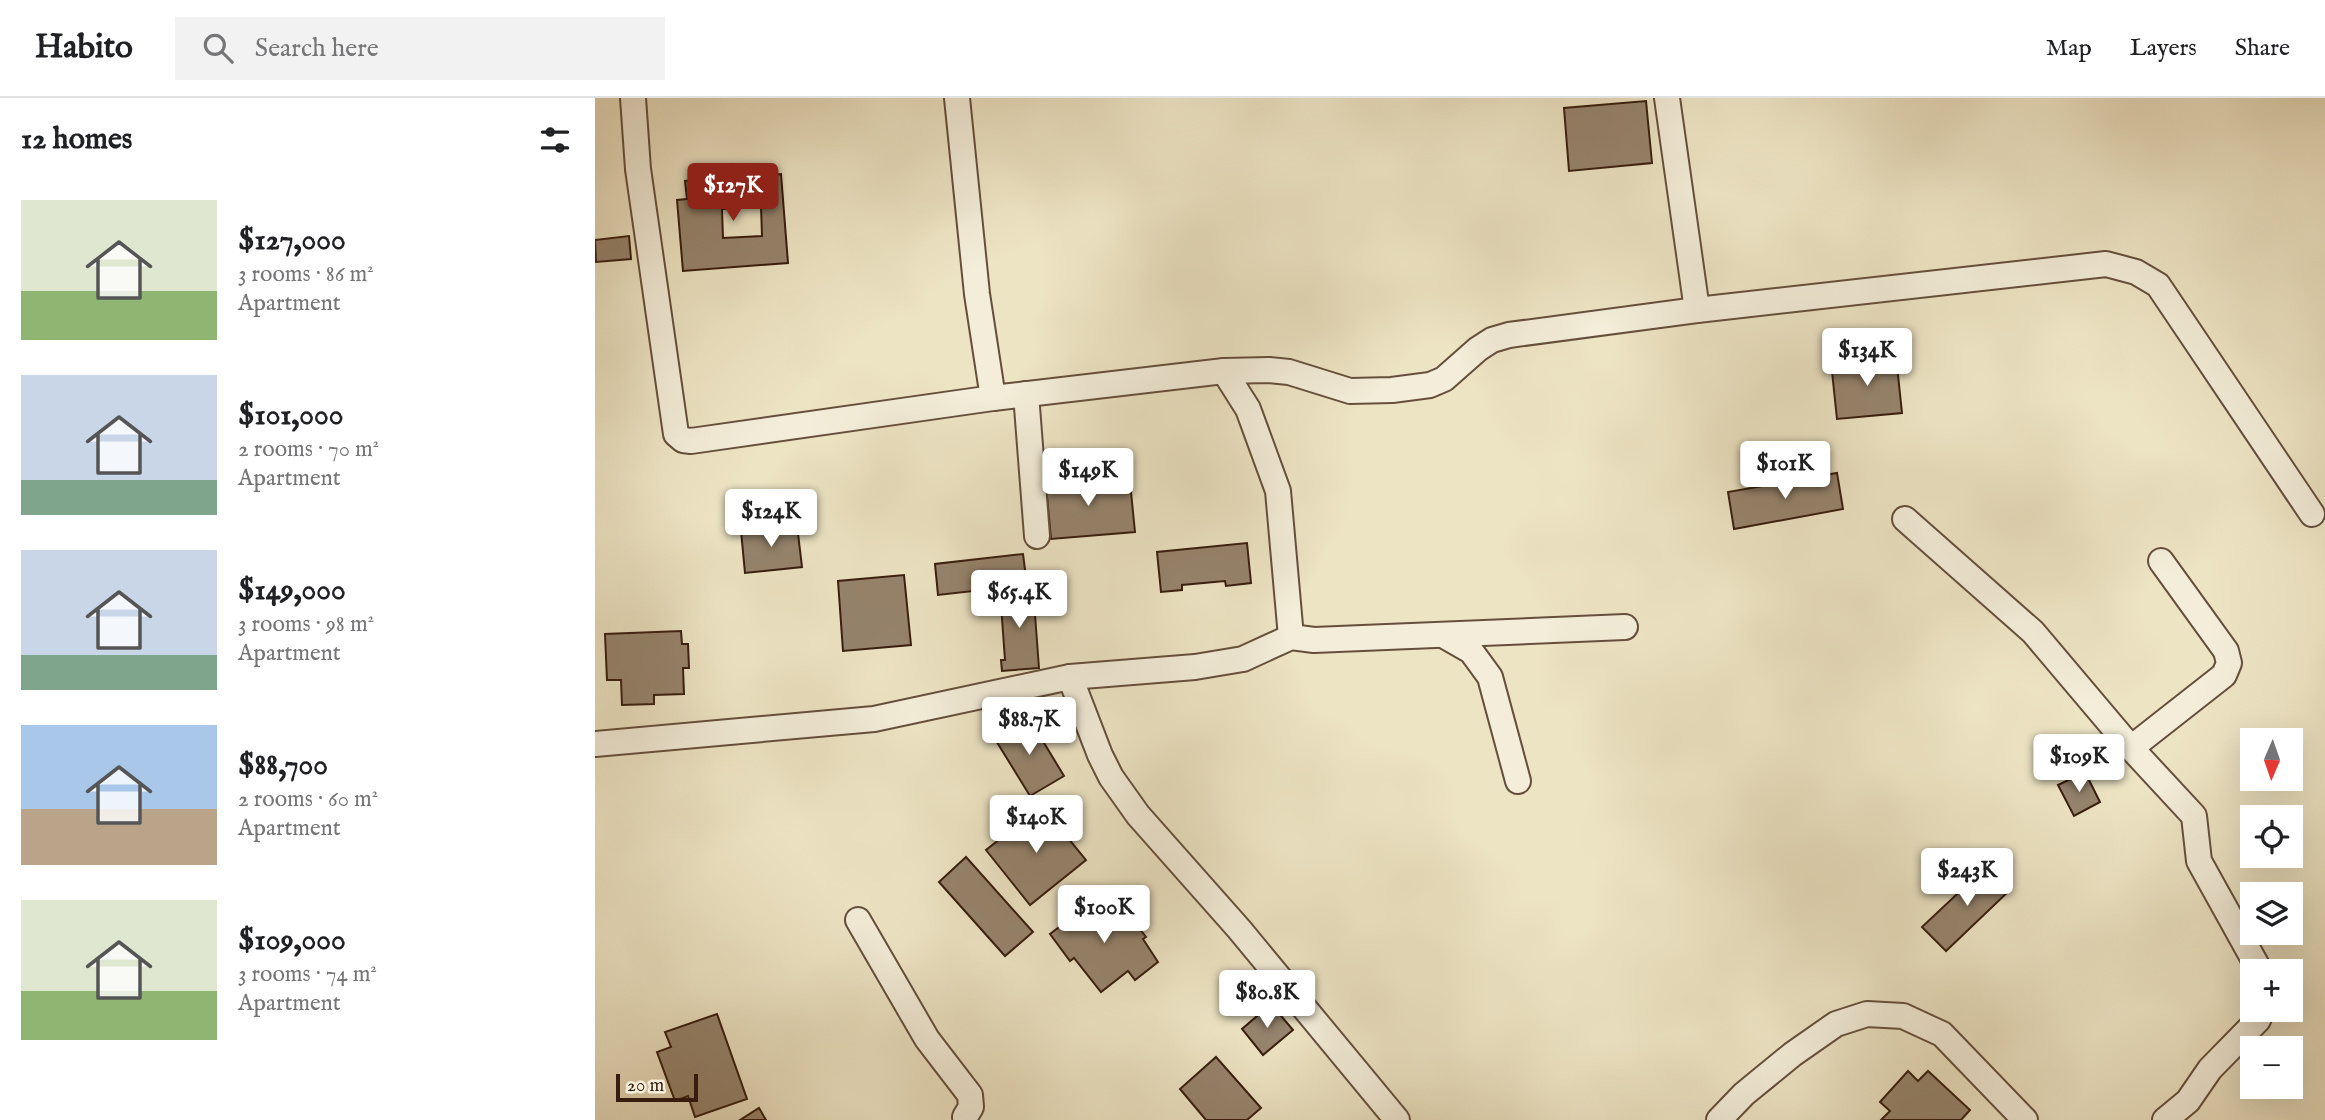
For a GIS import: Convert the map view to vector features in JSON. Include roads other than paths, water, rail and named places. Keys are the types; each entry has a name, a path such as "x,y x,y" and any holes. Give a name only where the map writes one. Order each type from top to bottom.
{"street":[{"path":"633,98 638,169 676,433 683,440 1224,370 1289,372 1350,391 1392,390 1430,385 1444,379 1478,349 1492,340 1509,335 1697,310 2106,264 2136,272 2158,285 2312,514"},
{"path":"957,98 977,294 993,398"},
{"path":"1667,98 1697,310"},
{"path":"1224,370 1248,409 1278,491 1291,637"},
{"path":"1026,394 1037,536"},
{"path":"1905,519 2033,632 2131,748 2194,816 2199,861 2253,959"},
{"path":"2131,748 2224,676 2229,663 2226,652 2161,561"},
{"path":"595,744 874,719 1070,677 1195,667 1243,659 1291,637 1314,640 1625,627"},
{"path":"1443,635 1471,651 1490,677 1518,782"},
{"path":"1070,677 1100,755 1111,777 1138,815 1239,929 1397,1120"},
{"path":"858,920 927,1039 970,1094 971,1107 963,1119"},
{"path":"1719,1120 1744,1094 1793,1054 1836,1024 1867,1014 1903,1016 1942,1034 2025,1120"},
{"path":"2165,1120 2189,1101 2210,1069 2256,1022"}]}
